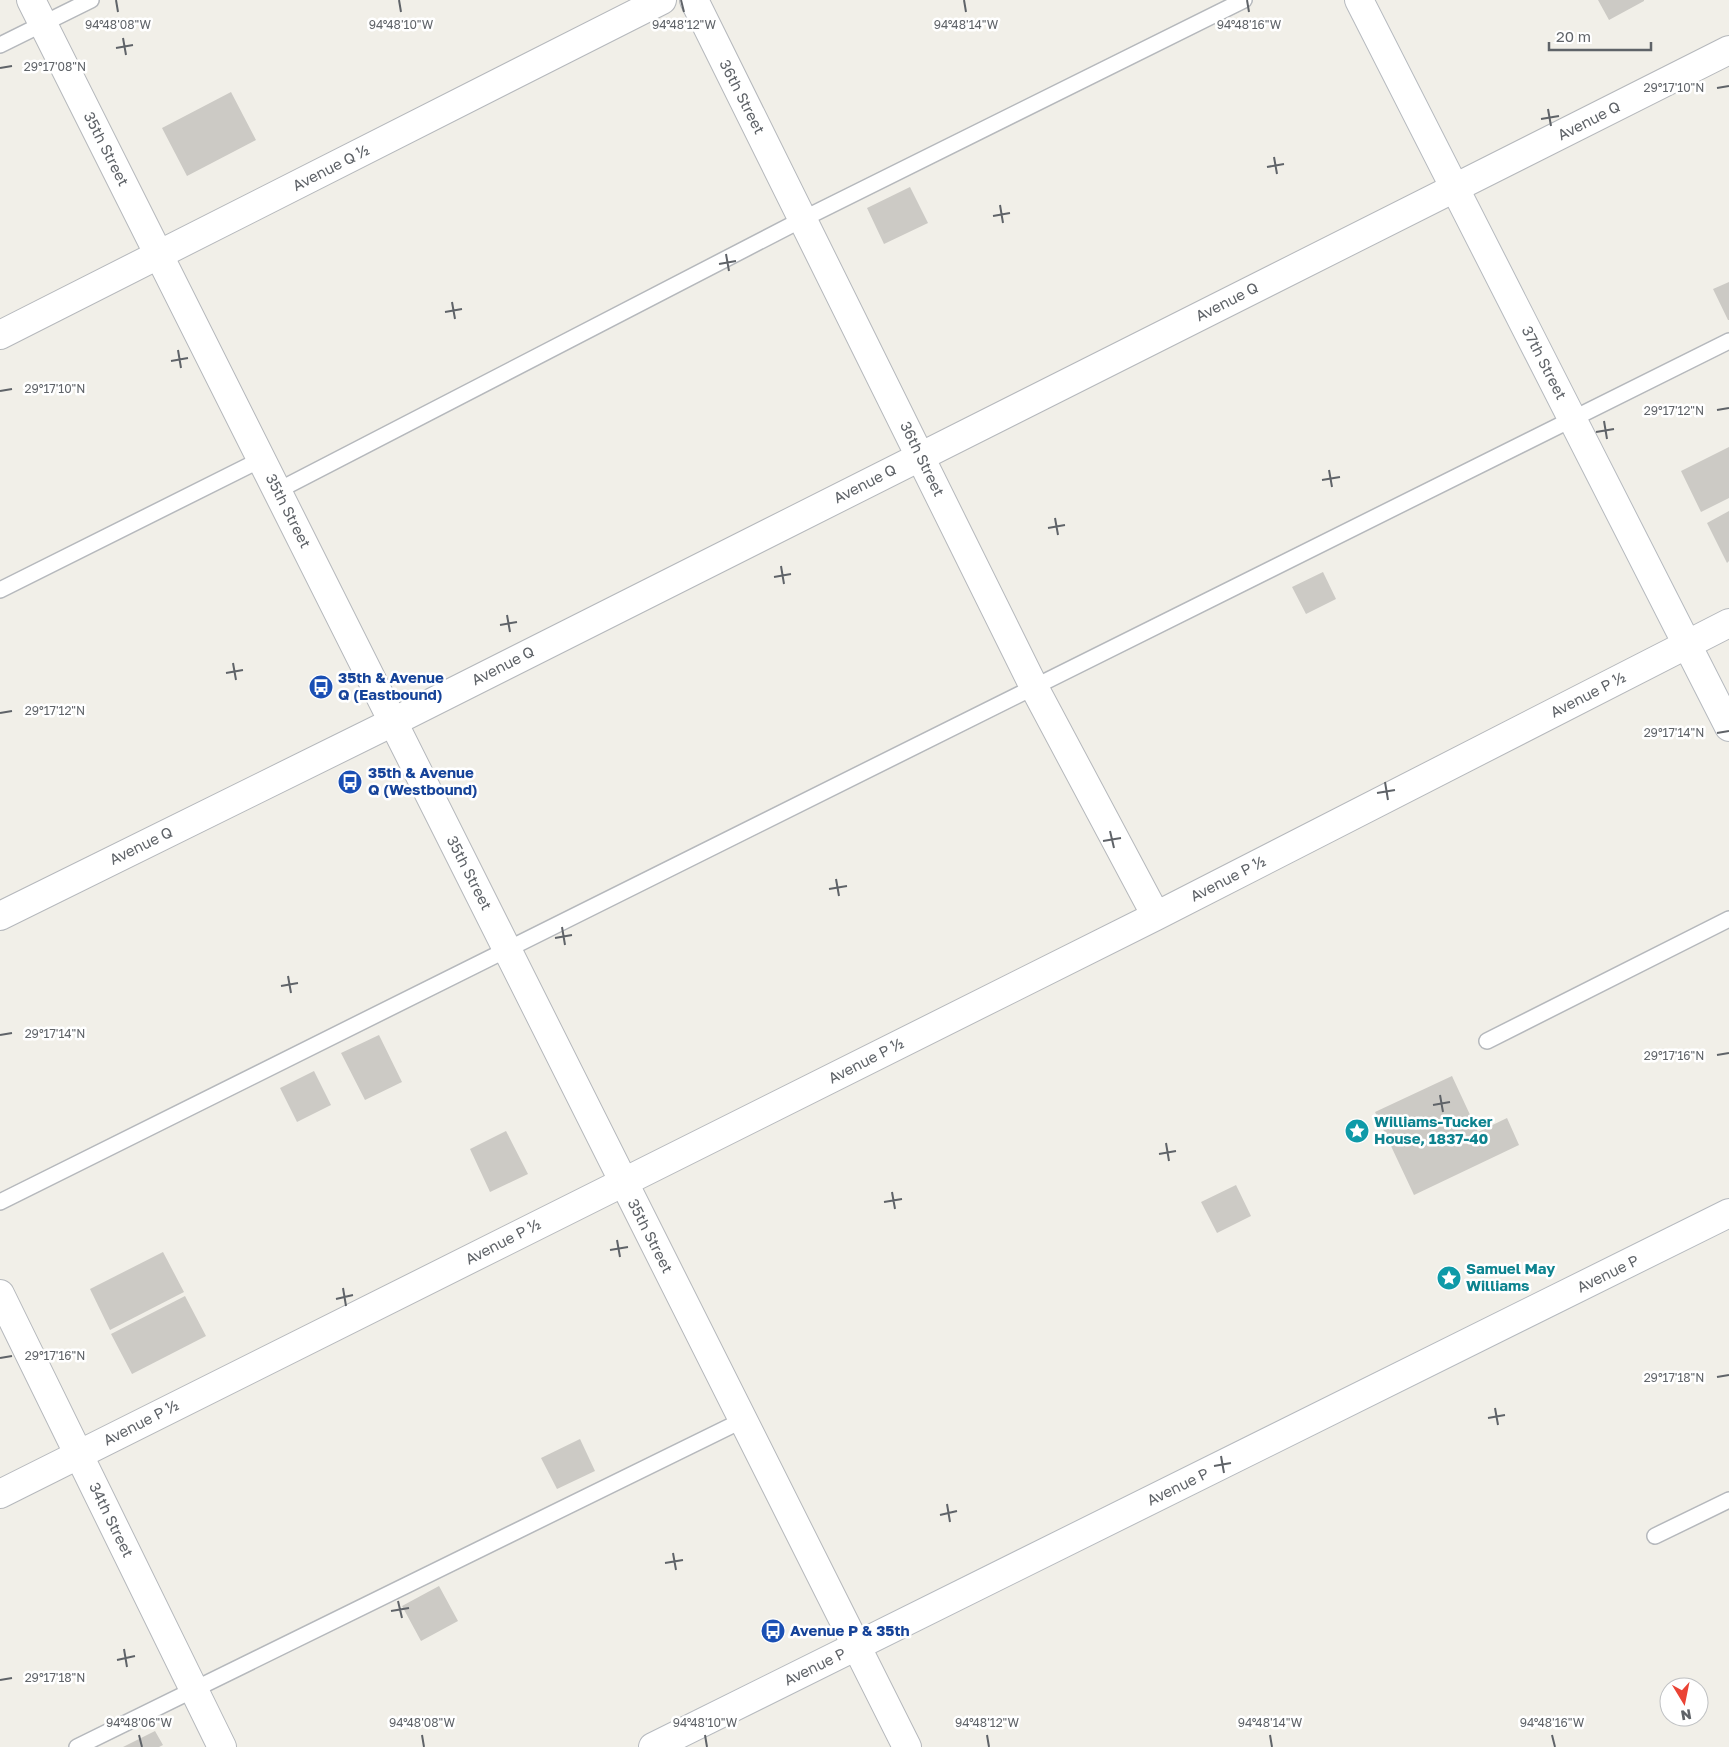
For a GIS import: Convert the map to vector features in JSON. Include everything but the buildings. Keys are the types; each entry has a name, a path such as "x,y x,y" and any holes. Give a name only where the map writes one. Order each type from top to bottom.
{"street":[{"name":"35th Street","path":"31,0 907,1747"},
{"name":"Avenue Q ½","path":"0,334 662,0"},
{"name":"36th Street","path":"694,0 1034,687 1156,916"},
{"name":"37th Street","path":"1359,0 1729,727"},
{"name":"Avenue Q","path":"0,916 393,722 1729,50"},
{"name":"Avenue P ½","path":"0,1494 1156,916 1729,624"},
{"name":"Avenue P","path":"653,1747 1729,1213"},
{"name":"34th Street","path":"0,1294 222,1747"}],"lane":[{"path":"0,45 91,0"},
{"path":"277,491 803,219 1244,0"},
{"path":"0,1202 1729,342"},
{"path":"0,590 262,459"},
{"path":"1487,1041 1729,919"},
{"path":"77,1747 743,1420"},
{"path":"1655,1536 1729,1500"}],"place":[{"name":"35th & Avenue Q (Eastbound)","path":"321,687"},
{"name":"35th & Avenue Q (Westbound)","path":"350,782"},
{"name":"Williams-Tucker House, 1837-40","path":"1357,1131"},
{"name":"Samuel May Williams","path":"1449,1278"},
{"name":"Avenue P & 35th","path":"773,1631"}]}
